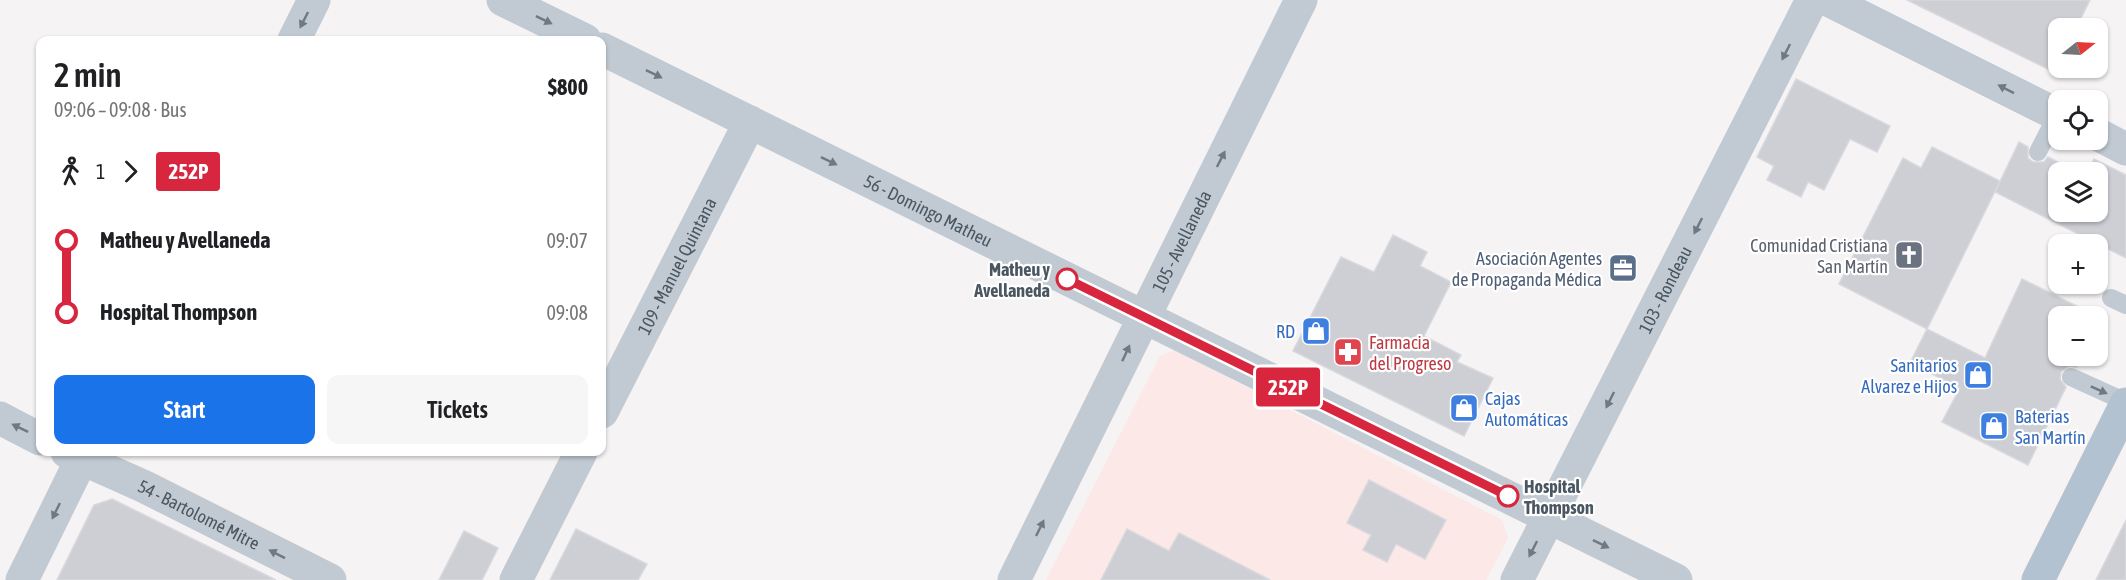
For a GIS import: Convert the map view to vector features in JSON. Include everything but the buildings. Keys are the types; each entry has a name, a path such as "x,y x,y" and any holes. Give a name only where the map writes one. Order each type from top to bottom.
{"main road":[{"path":"2038,580 2126,403"}],"street":[{"path":"296,36 314,0"},
{"path":"503,0 577,36"},
{"name":"105 - Avellaneda","path":"1014,580 1143,315 1301,0"},
{"name":"103 - Rondeau","path":"1517,580 1812,0"},
{"path":"1828,0 2048,110"},
{"name":"56 - Domingo Matheu","path":"606,50 1676,580"},
{"name":"109 - Manuel Quintana","path":"606,404 750,122"},
{"path":"2108,140 2126,149"},
{"path":"0,418 36,436"},
{"path":"22,580 77,456"},
{"name":"54 - Bartolomé Mitre","path":"82,456 330,580"},
{"path":"516,580 579,456"}],"lane":[{"path":"2038,152 2048,133"},
{"path":"2071,377 2126,403"}],"shaded area":[{"path":"1175,350 1502,520 1508,538 1486,580 1046,580 1160,356"}],"bus line":[{"name":"252P","path":"1067,279 1508,496"}],"place":[{"name":"Comunidad Cristiana San Martín","path":"1909,255"},
{"name":"Asociación Agentes de Propaganda Médica","path":"1623,268"},
{"name":"Matheu y Avellaneda","path":"1067,279"},
{"name":"RD","path":"1316,331"},
{"name":"Farmacia del Progreso","path":"1348,352"},
{"name":"Sanitarios Alvarez e Hijos","path":"1978,375"},
{"name":"Cajas Automáticas","path":"1464,408"},
{"name":"Baterias San Martín","path":"1994,426"},
{"name":"Hospital Thompson","path":"1508,496"}]}
